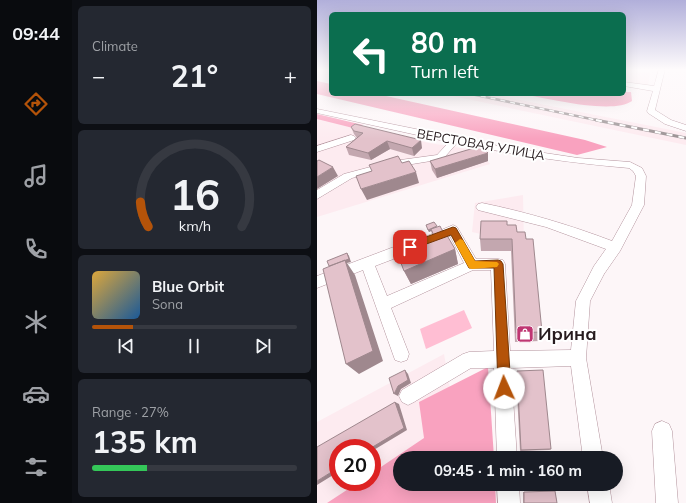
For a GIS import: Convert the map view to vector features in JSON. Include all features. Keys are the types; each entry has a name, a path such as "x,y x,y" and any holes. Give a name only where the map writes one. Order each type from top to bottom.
{"street":[{"path":"655,92 651,111 668,122 686,128"},
{"name":"ВЕРСТОВАЯ УЛИЦА","path":"317,110 504,150 578,161 630,165 636,167 640,171 641,176 638,205 615,247"},
{"path":"360,132 373,123"},
{"path":"317,149 351,138"},
{"path":"317,195 348,176 393,164 440,157 455,140"},
{"path":"482,207 517,214 615,247 599,270 583,302 578,358 592,451"},
{"path":"317,282 453,230 472,265"},
{"path":"367,263 401,354"},
{"path":"382,305 472,265 498,264 507,451"},
{"path":"408,396 469,360 578,358"},
{"path":"662,432 667,503"},
{"path":"508,491 509,503"},
{"path":"598,491 601,503"}],"shaded area":[{"path":"317,92 329,92 329,96 386,96 585,140 607,147 577,155 317,94"},
{"path":"626,92 631,92 632,101 623,105 610,106 595,106 532,96 626,96"},
{"path":"453,96 501,96 686,133 686,145"},
{"path":"317,114 363,125 357,129 317,119"},
{"path":"317,116 429,143 479,151 490,164 317,217"},
{"path":"523,195 524,244 472,232 475,203"},
{"path":"464,310 472,328 426,349 420,329"},
{"path":"444,354 461,451 393,451 393,491 424,491 464,503 317,503 317,422"},
{"path":"488,367 494,451 405,451 424,438 419,402"},
{"path":"393,459 393,491 495,491 496,503 327,503 345,491 381,491 381,467"}],"building":[{"path":"355,124 421,140 412,148 387,141 368,153 346,147 363,133 354,131 351,127"},
{"path":"481,146 488,153 435,169 430,161"},
{"path":"398,156 402,163 409,161 416,172 361,189 356,176 372,171 369,165"},
{"path":"319,160 333,167 317,177 317,161"},
{"path":"481,221 507,221 507,225 516,225 517,232 525,232 526,239 533,239 542,332 516,333 512,239 480,239"},
{"path":"434,222 437,226 428,230 426,225"},
{"path":"440,226 455,249 404,271 396,250 434,236 431,229"},
{"path":"347,253 349,259 329,266 327,261"},
{"path":"345,260 373,351 346,364 323,269"},
{"path":"405,370 408,380 398,386 394,394 389,378"},
{"path":"543,370 551,449 521,450 517,371"},
{"path":"395,402 404,428 381,442 381,439 331,439"},
{"path":"329,440 329,474 317,481 317,447"},
{"path":"555,491 557,503 524,503 524,492"}],"railway":[{"path":"481,96 601,121"},
{"path":"596,120 601,121"},
{"path":"601,121 686,138"}],"slow traffic":[{"path":"460,243 472,265 494,264"}],"place":[{"name":"Ирина","path":"525,334"}],"route":[{"path":"410,247 453,230 472,265 498,264 504,388"}]}
